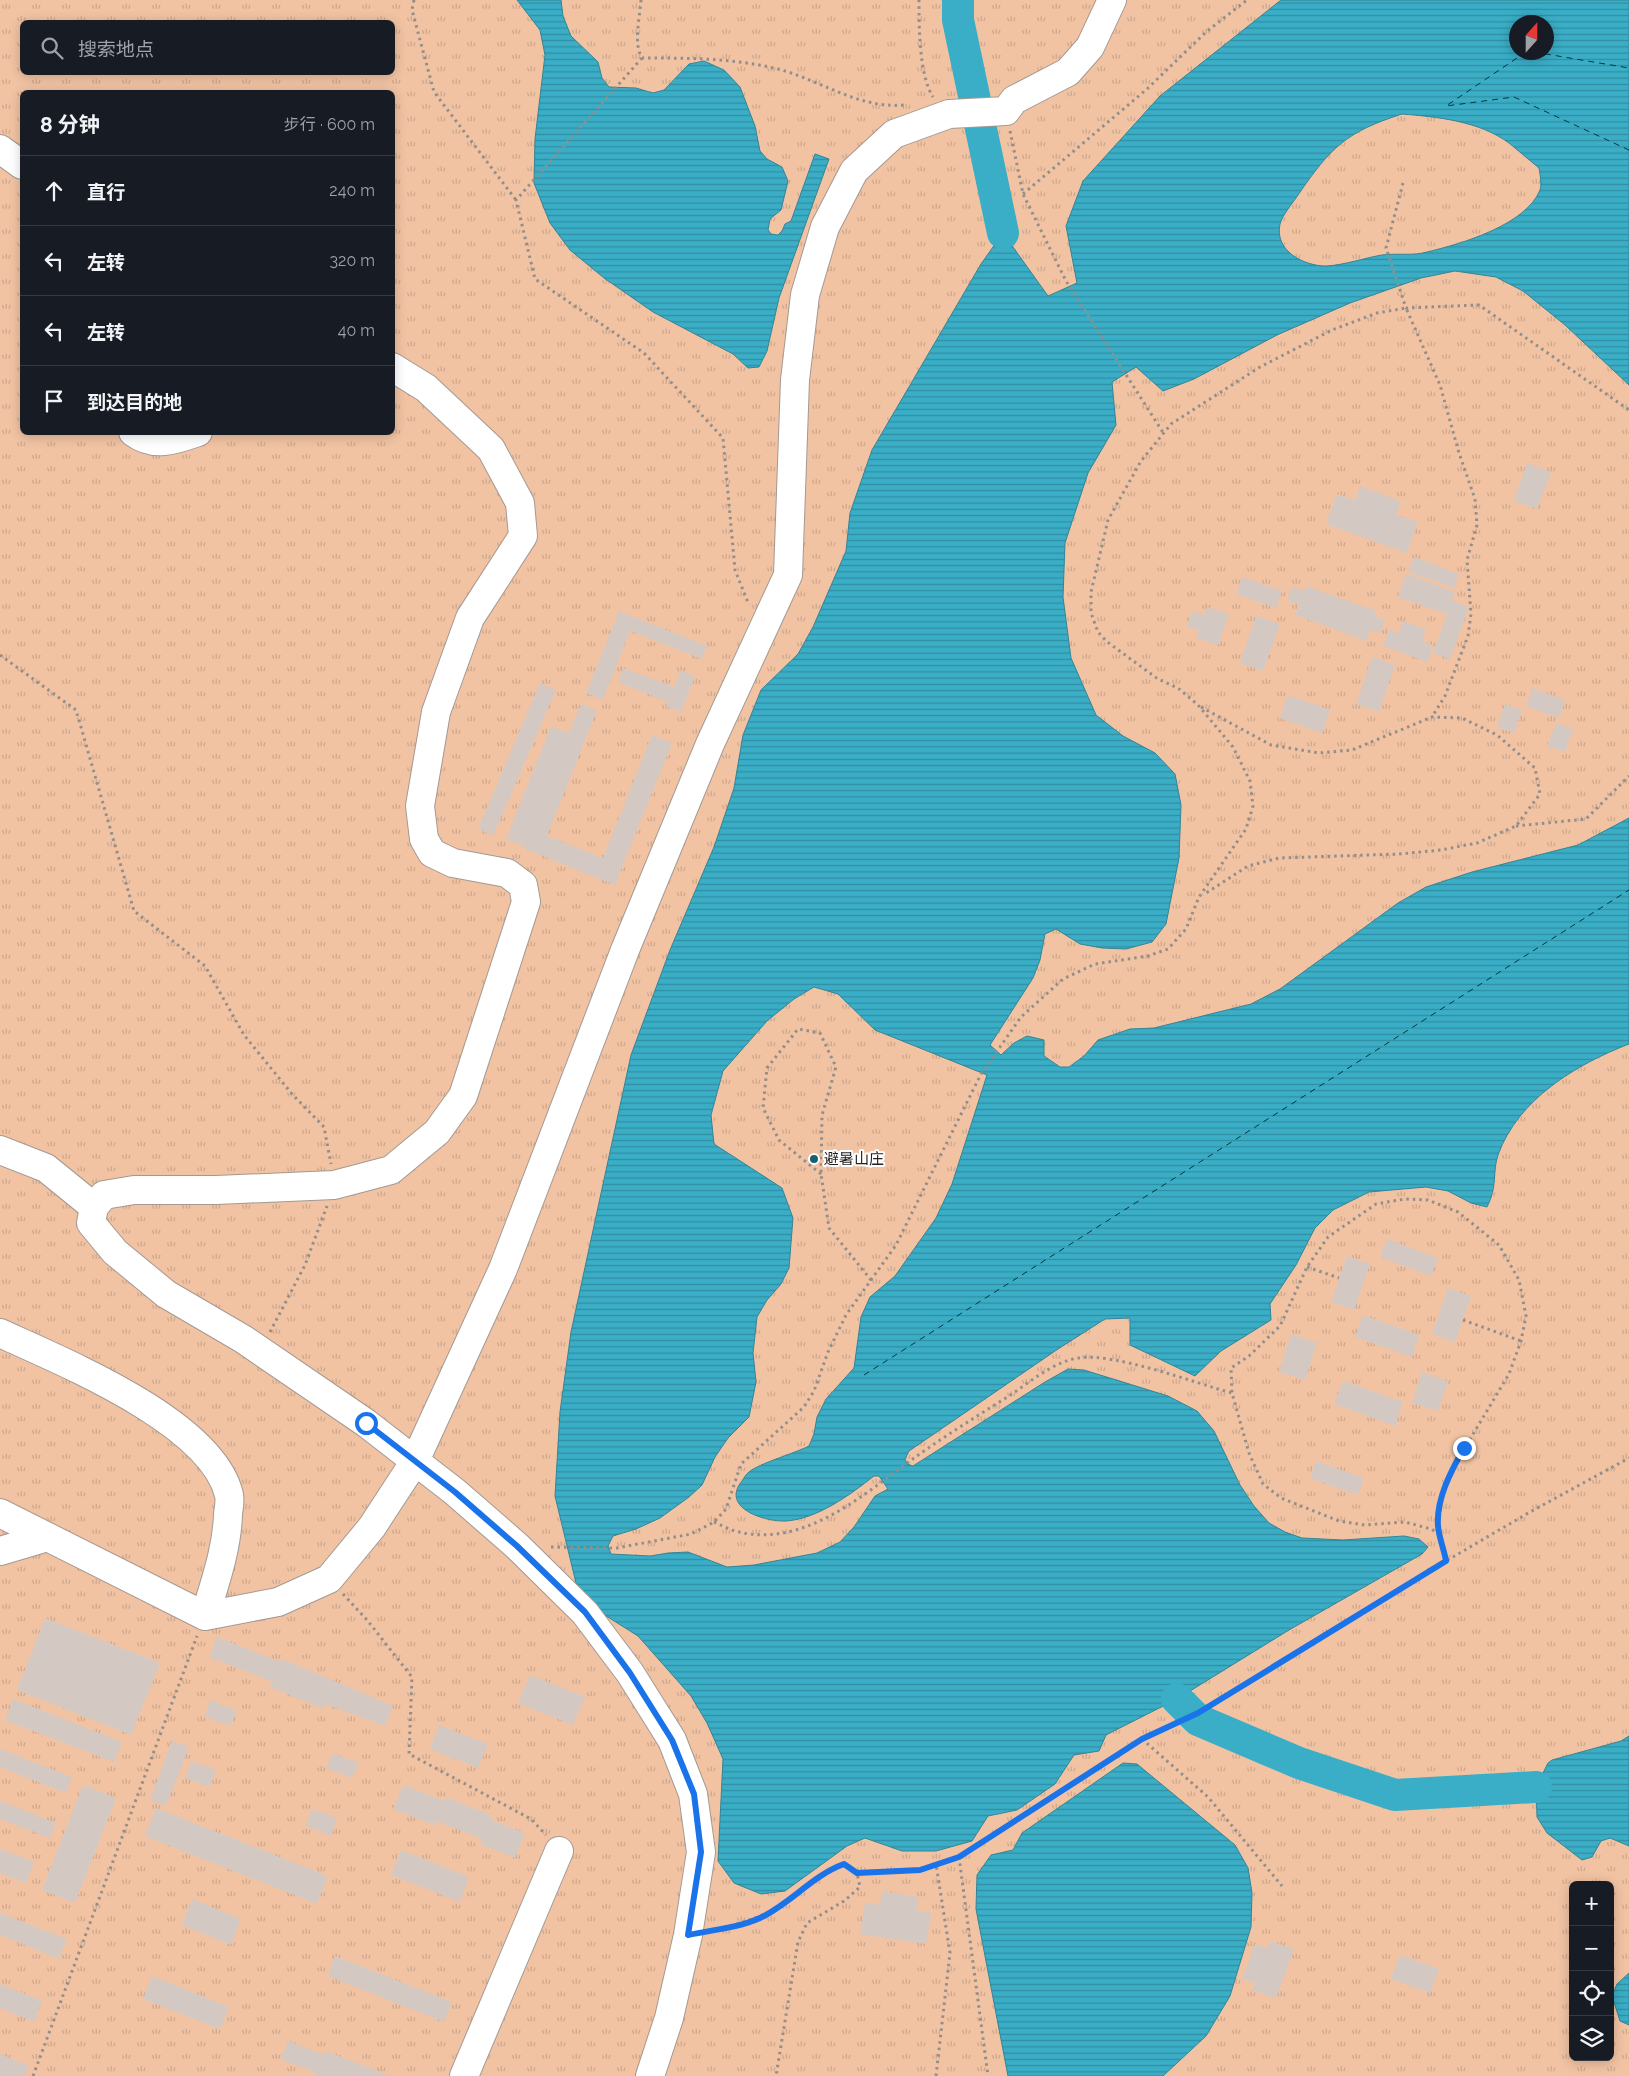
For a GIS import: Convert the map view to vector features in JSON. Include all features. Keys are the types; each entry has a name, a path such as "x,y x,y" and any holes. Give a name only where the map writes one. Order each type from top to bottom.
{"lane":[{"path":"0,1513 204,1616 278,1602 329,1578 372,1527 415,1461 502,1269 625,950 710,744 788,575 795,380 805,295 825,227 854,171 894,134 949,114 990,112 1068,72 1090,47 1112,0"},
{"path":"0,149 16,158 20,163"},
{"path":"395,370 426,388 491,449 520,503 523,536 470,618 436,712 420,806 424,839 432,853 453,863 507,873 522,885 526,902 463,1096 437,1132 391,1170 334,1185 216,1190 134,1190 104,1195 94,1207 91,1223 115,1252 166,1294 260,1351 366,1423 455,1492 517,1546 585,1612 630,1673 672,1740 694,1794 701,1852 688,1935 669,2018 650,2076"},
{"path":"137,435 143,440 166,442 188,435"},
{"path":"0,1150 46,1168 94,1207"},
{"path":"0,1333 59,1360 157,1412 196,1441 221,1473 229,1496 227,1541 204,1616"},
{"path":"0,1551 47,1537"},
{"path":"464,2076 559,1851"}],"path":[{"path":"414,0 412,10 434,92 516,200 535,279 644,353 723,438 735,570 761,634"},
{"path":"641,0 638,26 639,54 642,58"},
{"path":"919,0 920,35 924,66 928,90 934,98 926,101"},
{"path":"1023,194 1147,89 1206,32 1247,0"},
{"path":"516,200 642,58 694,57 777,69 867,102 888,106 907,104"},
{"path":"990,112 1023,194 1066,281 1164,434"},
{"path":"1403,183 1386,248 1406,308 1440,385 1459,453 1475,499 1477,526 1467,560 1471,614 1468,636 1445,696 1432,716"},
{"path":"567,1547 608,1548 691,1534 714,1522 726,1509 741,1464 804,1407 814,1391 828,1352 846,1315 896,1245 981,1074 1020,1017 1063,979 1095,964 1148,956 1168,949 1186,929 1199,898 1246,829 1253,806 1250,781 1233,747 1198,705 1178,688 1158,679 1106,641 1098,632 1091,613 1094,575 1108,520 1141,462 1171,424 1206,400 1268,363 1332,330 1378,314 1406,308 1479,305 1629,410"},
{"path":"0,655 76,710 134,911 206,966 244,1034 292,1094 324,1127 334,1185 305,1265 260,1351"},
{"path":"1198,705 1271,745 1319,753 1352,750 1432,716 1462,718 1497,735 1535,768 1540,794 1516,826"},
{"path":"1199,898 1248,866 1279,858 1442,850 1477,843 1516,826 1586,819 1629,776"},
{"path":"821,1174 779,1140 763,1108 767,1068 798,1029 820,1033 836,1067 822,1115 821,1174 829,1228 871,1280"},
{"path":"1440,1534 1405,1522 1365,1525 1340,1521 1281,1498 1263,1484 1249,1453 1232,1393 1231,1368 1249,1356 1280,1326 1307,1267 1328,1236 1376,1204 1405,1199 1428,1200 1458,1212 1499,1245 1519,1280 1526,1316 1522,1341 1509,1374 1451,1472 1443,1496 1438,1525 1440,1534 1446,1561"},
{"path":"1307,1267 1339,1278"},
{"path":"1463,1320 1522,1341"},
{"path":"714,1522 735,1531 763,1535 806,1527 846,1506 907,1463 1052,1367 1078,1358 1104,1358 1127,1363 1232,1393"},
{"path":"688,1935 759,1918 788,1900 832,1868 844,1864 857,1873 920,1870 959,1857 1142,1739 1188,1719 1446,1561 1530,1512 1629,1458"},
{"path":"329,1578 368,1620 412,1677 408,1754 532,1819 559,1851"},
{"path":"33,2076 204,1616"},
{"path":"1142,1739 1208,1796 1282,1886"},
{"path":"959,1857 988,2076"},
{"path":"936,1864 950,1953 936,2076"},
{"path":"776,2076 798,1942 807,1923 844,1901 860,1887 857,1873"}],"green space":[{"name":"避暑山庄","path":"0,0 1629,0 1629,2076 0,2076"}],"water":[{"path":"517,0 561,0 563,16 571,36 598,62 602,78 609,87 636,88 653,93 664,90 689,64 704,61 724,70 740,87 755,126 760,151 767,159 782,167 788,181 781,210 770,219 768,230 771,234 778,235 785,224 791,221 815,154 829,159 779,298 767,351 759,367 748,368 733,354 653,312 604,278 570,250 550,223 534,183 535,139 545,55 540,30"},
{"path":"1281,0 1629,0 1629,385 1565,325 1523,291 1496,277 1455,271 1421,278 1350,303 1277,335 1194,379 1163,391 1136,367 1112,382 1116,425 1088,473 1065,543 1063,597 1071,658 1096,715 1123,736 1155,753 1175,774 1181,805 1179,858 1166,924 1152,942 1126,949 1102,948 1080,944 1056,929 1045,934 1040,960 1033,978 990,1045 1001,1055 1014,1043 1027,1036 1044,1040 1044,1056 1060,1067 1069,1067 1084,1056 1098,1040 1130,1029 1154,1028 1251,1004 1280,989 1398,903 1426,887 1472,872 1578,845 1629,818 1629,1044 1609,1052 1570,1073 1552,1086 1520,1117 1507,1135 1498,1155 1493,1193 1487,1207 1471,1203 1448,1191 1426,1187 1369,1192 1333,1210 1315,1228 1296,1265 1270,1304 1271,1320 1221,1351 1195,1376 1130,1345 1130,1318 1105,1319 909,1451 905,1459 907,1464 913,1466 1068,1369 1084,1370 1168,1396 1197,1411 1214,1431 1240,1485 1254,1506 1269,1523 1285,1532 1302,1538 1343,1540 1404,1536 1419,1539 1428,1547 1422,1554 1289,1630 1177,1699 1106,1735 1099,1751 1074,1755 1055,1784 1017,1810 988,1816 972,1841 936,1851 902,1851 865,1838 847,1846 785,1891 761,1894 734,1883 718,1861 723,1759 707,1723 691,1696 638,1636 603,1614 586,1599 576,1583 555,1496 560,1412 571,1332 631,1055 670,950 714,847 734,788 743,735 761,690 798,654 813,627 846,551 850,513 872,450 981,264 1003,233 1048,296 1077,283 1066,226 1083,181 1160,96","holes":["1402,114 1458,121 1485,130 1509,143 1539,168 1540,190 1533,202 1507,223 1491,231 1457,244 1422,253 1382,255 1326,266 1309,263 1292,255 1282,242 1279,234 1280,224 1288,209 1320,165 1341,143 1353,135","814,987 838,994 875,1030 987,1075 952,1184 936,1218 895,1276 870,1297 861,1317 854,1368 826,1399 817,1417 814,1434 809,1446 761,1465 749,1472 744,1477 737,1491 737,1499 741,1506 757,1516 777,1521 786,1521 809,1516 833,1505 874,1476 879,1476 888,1489 875,1496 854,1527 840,1542 817,1553 754,1565 727,1567 688,1552 650,1556 611,1554 608,1546 613,1536 636,1529 660,1518 702,1485 715,1457 728,1438 749,1417 756,1382 753,1353 757,1317 767,1300 781,1284 789,1268 793,1218 782,1188 714,1144 711,1115 723,1071 767,1021 794,999"]},
{"path":"1629,1736 1629,1846 1610,1838 1601,1841 1592,1857 1582,1860 1547,1833 1537,1817 1536,1787 1548,1763 1552,1760 1621,1741"},
{"path":"1123,1763 1137,1764 1235,1845 1248,1868 1252,1893 1251,1927 1230,1996 1206,2036 1163,2076 1008,2076 976,1909 977,1875 991,1855 1013,1850 1022,1833"},
{"path":"1629,1973 1629,2025 1620,2021 1614,2002 1614,1991 1617,1984"}],"building":[{"path":"1527,463 1551,472 1537,509 1514,501"},
{"path":"1360,486 1401,501 1396,515 1418,522 1407,553 1326,524 1337,494 1356,500"},
{"path":"1414,557 1459,574 1454,588 1408,572"},
{"path":"1406,574 1455,592 1452,600 1469,607 1450,659 1433,653 1447,614 1398,597"},
{"path":"1242,577 1282,591 1276,608 1236,594"},
{"path":"1306,586 1376,611 1374,616 1385,620 1380,633 1370,630 1367,641 1295,615 1299,605 1287,600 1292,587 1304,591"},
{"path":"1207,607 1229,614 1218,645 1196,638 1199,631 1187,626 1192,611 1205,615"},
{"path":"619,611 707,646 702,659 630,631 603,700 586,693"},
{"path":"1256,616 1280,624 1263,671 1240,663"},
{"path":"1403,621 1426,629 1422,641 1433,645 1428,662 1383,646 1389,629 1398,633"},
{"path":"1372,657 1395,665 1379,712 1356,704"},
{"path":"623,668 674,687 681,670 695,676 681,712 666,706 668,702 618,682"},
{"path":"540,683 556,690 493,836 478,829"},
{"path":"1532,688 1565,700 1559,718 1526,706"},
{"path":"1288,695 1330,710 1322,733 1280,718"},
{"path":"581,704 597,710 547,836 603,858 652,735 672,743 615,885 523,848 524,846 506,839 551,726 569,733"},
{"path":"1505,704 1522,710 1514,733 1497,727"},
{"path":"1556,723 1573,729 1565,752 1547,746"},
{"path":"1387,1239 1438,1258 1431,1276 1380,1257"},
{"path":"1347,1256 1370,1264 1354,1310 1331,1302"},
{"path":"1448,1288 1471,1296 1455,1342 1432,1334"},
{"path":"1363,1315 1419,1335 1412,1357 1355,1337"},
{"path":"1291,1334 1317,1343 1305,1380 1279,1372"},
{"path":"1422,1372 1448,1381 1438,1411 1412,1403"},
{"path":"1343,1381 1403,1402 1395,1426 1334,1404"},
{"path":"1316,1461 1364,1478 1358,1495 1310,1478"},
{"path":"45,1618 160,1663 131,1735 17,1690"},
{"path":"217,1637 281,1662 282,1659 393,1706 385,1726 326,1704 324,1709 270,1687 273,1682 209,1657"},
{"path":"530,1675 585,1697 573,1725 518,1703"},
{"path":"13,1699 122,1742 114,1762 5,1720"},
{"path":"211,1700 237,1711 230,1726 204,1716"},
{"path":"439,1725 488,1744 478,1768 430,1749"},
{"path":"172,1741 189,1747 166,1806 150,1800"},
{"path":"0,1749 72,1777 66,1793 0,1767"},
{"path":"333,1753 359,1763 352,1778 326,1768"},
{"path":"191,1761 216,1770 210,1787 185,1778"},
{"path":"83,1785 116,1798 75,1903 42,1890"},
{"path":"403,1785 444,1801 445,1797 491,1815 490,1819 525,1833 515,1858 480,1844 482,1839 436,1821 434,1825 393,1809"},
{"path":"0,1801 56,1823 50,1838 0,1819"},
{"path":"156,1808 328,1876 317,1904 145,1836"},
{"path":"312,1809 337,1818 331,1836 306,1826"},
{"path":"0,1849 34,1862 26,1883 0,1873"},
{"path":"401,1850 469,1877 460,1902 391,1875"},
{"path":"882,1891 919,1897 917,1910 931,1912 926,1944 860,1934 865,1902 880,1905"},
{"path":"192,1899 241,1919 231,1945 182,1925"},
{"path":"0,1913 67,1939 59,1959 0,1935"},
{"path":"1270,1941 1294,1949 1276,1998 1252,1990 1255,1983 1242,1979 1255,1944 1267,1948"},
{"path":"1400,1955 1439,1969 1430,1993 1391,1979"},
{"path":"335,1956 452,2002 444,2022 328,1976"},
{"path":"152,1976 229,2007 220,2029 143,1999"},
{"path":"0,1984 42,2001 34,2022 0,2008"},
{"path":"288,2041 324,2055 325,2051 391,2076 315,2076 316,2073 281,2059"},
{"path":"0,2054 29,2066 25,2076 0,2076"}],"waterway":[{"path":"958,0 958,20 1003,233"},
{"path":"1177,1699 1198,1720 1299,1763 1395,1795 1536,1787"}],"ferry route":[{"path":"1554,55 1629,68"},
{"path":"1514,60 1446,106 1514,97 1629,150"},
{"path":"864,1375 1629,890"}],"place":[{"name":"避暑山庄","path":"814,1159"}],"route":[{"path":"366,1423 455,1492 517,1546 585,1612 630,1673 672,1740 694,1794 701,1852 688,1935 759,1918 788,1900 832,1868 844,1864 857,1873 920,1870 959,1857 1142,1739 1188,1719 1446,1561 1438,1525 1443,1496 1451,1472 1464,1448"}]}
